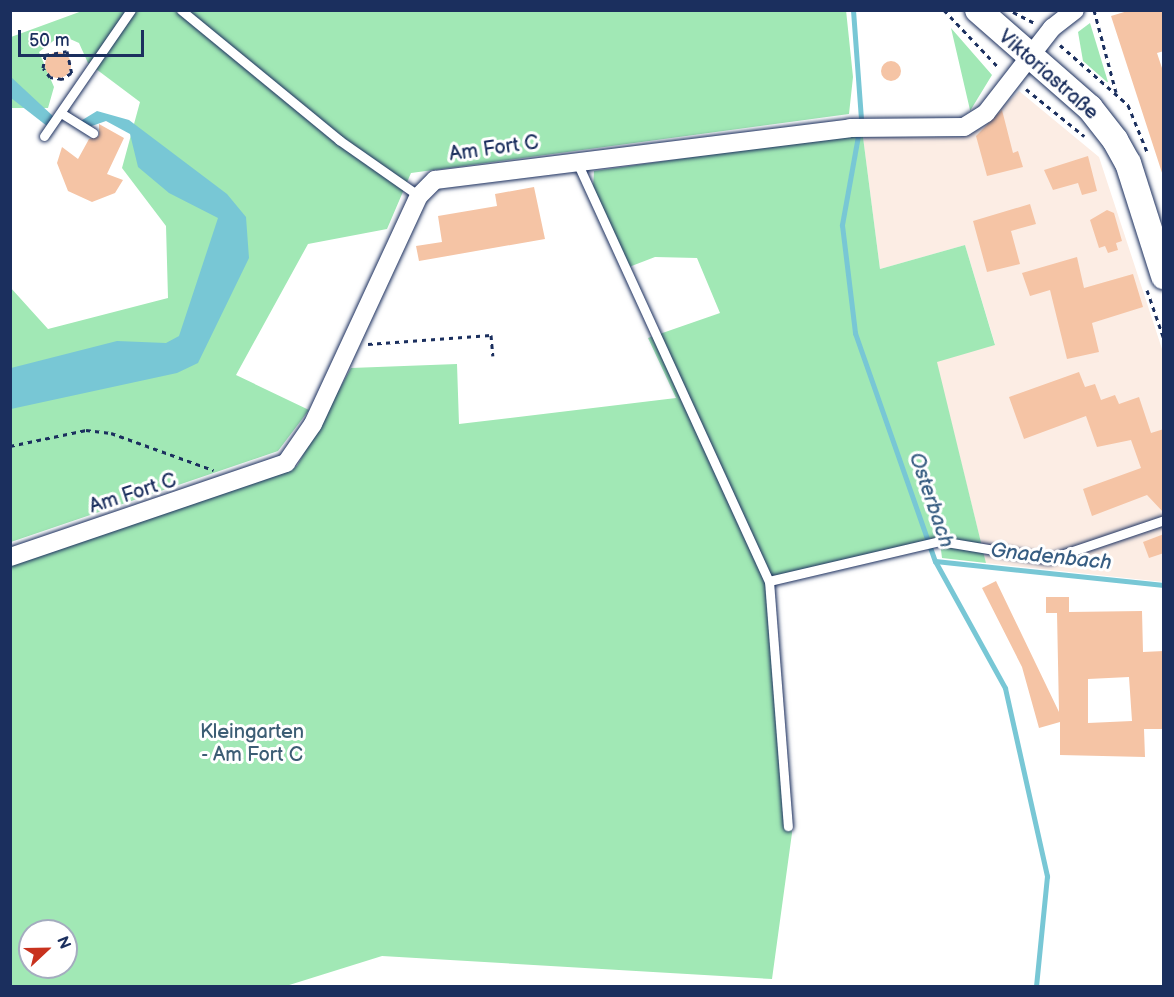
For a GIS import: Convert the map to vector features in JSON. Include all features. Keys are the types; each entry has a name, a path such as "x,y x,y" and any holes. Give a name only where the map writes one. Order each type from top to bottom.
{"main road":[{"name":"Viktoriastraße","path":"978,10 1090,108 1115,140 1157,236 1154,278"}],"street":[{"name":"Am Fort C","path":"10,557 229,486 275,469 295,454 419,196 435,180 576,160 857,128 964,128 979,120 1052,28 1075,10"}],"lane":[{"path":"44,136 83,83 118,22 130,10"},
{"path":"182,10 339,140 419,196"},
{"path":"60,116 93,133"},
{"path":"576,160 769,581 788,826"},
{"path":"769,581 914,545 940,541 1049,559 1164,520"}],"path":[{"path":"944,10 986,57"},
{"path":"1095,10 1117,94"},
{"path":"67,51 74,61 71,73 62,80 50,77 43,68 45,55 67,51"},
{"path":"71,73 83,83"},
{"path":"1012,79 1092,143"},
{"path":"1154,278 1164,339"},
{"path":"352,339 360,344 490,334 493,356"},
{"path":"10,446 86,430 111,433 209,468 224,475 229,486"}],"shaded area":[{"path":"1019,91 1099,157 1163,352 1163,582 986,563 936,361 995,344 965,245 880,269 863,137 962,137 980,129"}],"green space":[{"path":"846,10 853,77 849,114 411,173 387,229 308,244 236,375 309,410 278,451 11,542 10,287 48,329 168,298 166,226 122,168 140,102 88,63 79,43 61,35 39,52 54,87 48,108 11,108 11,37 82,11"},
{"path":"1090,23 1108,82 1083,61 1078,32"},
{"path":"951,28 992,75 970,111 970,110"},
{"name":"Kleingarten - Am Fort C","path":"835,137 863,137 880,269 965,245 995,345 937,362 986,563 942,558 940,542 769,581 792,833 772,979 382,956 286,986 11,986 10,564 297,466 351,368 457,364 459,424 676,398 648,338 720,313 697,258 655,257 629,267 593,188 594,171"}],"water":[{"path":"11,77 54,117 47,126 11,98"},
{"path":"97,111 129,120 227,194 246,217 249,258 198,363 177,373 11,409 11,368 117,341 166,343 179,336 218,218 169,193 138,167 130,134 106,121 89,127 79,122"}],"building":[{"path":"1131,10 1164,10 1164,51 1157,53 1164,74 1164,179 1111,16"},
{"path":"58,52 67,56 71,65 67,74 58,78 49,74 45,65 49,56"},
{"path":"887,61 895,61 901,67 901,75 895,81 887,81 881,75 881,67"},
{"path":"1002,110 1013,153 1018,151 1023,167 987,176 976,136"},
{"path":"99,124 124,138 107,174 123,180 115,193 92,202 68,191 57,163 62,147 78,159 89,139 99,136"},
{"path":"1088,156 1097,191 1082,195 1078,183 1053,190 1044,170"},
{"path":"534,187 545,239 419,261 416,246 442,242 438,216 497,206 495,194"},
{"path":"1030,204 1036,224 1011,231 1020,264 987,272 973,221"},
{"path":"1107,210 1114,213 1122,241 1116,243 1118,250 1108,253 1105,246 1099,248 1090,220"},
{"path":"1077,257 1084,288 1133,274 1143,307 1092,323 1099,352 1067,359 1050,290 1030,296 1022,273"},
{"path":"1079,372 1085,387 1095,384 1101,400 1115,395 1119,404 1139,397 1151,433 1164,429 1164,513 1147,495 1092,516 1083,489 1141,468 1131,440 1097,447 1086,416 1024,439 1009,397"},
{"path":"1164,534 1164,553 1149,558 1143,542"},
{"path":"996,581 1059,712 1057,613 1046,613 1046,597 1069,597 1069,612 1142,611 1143,652 1164,651 1164,729 1144,729 1145,757 1060,755 1060,722 1039,728 1022,667 982,588","holes":["1129,677 1132,721 1088,723 1088,679"]}],"waterway":[{"name":"Osterbach","path":"853,10 861,119 842,225 855,333 935,561 1005,688 1047,876 1036,986"},
{"name":"Gnadenbach","path":"935,561 1164,585"}]}
